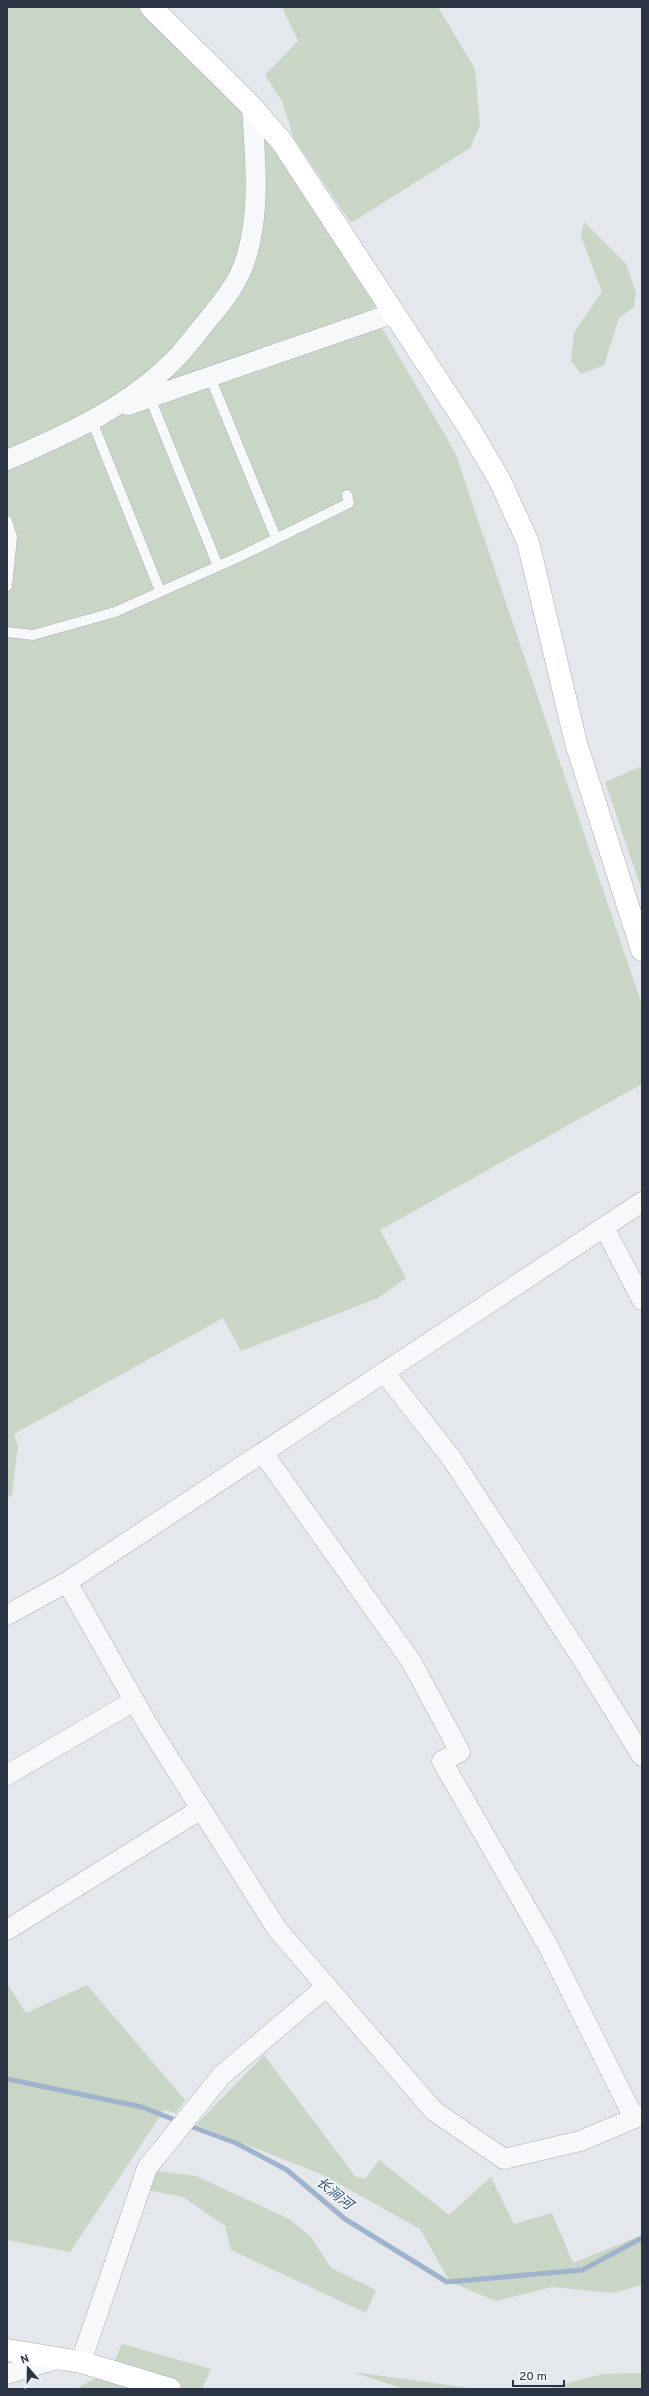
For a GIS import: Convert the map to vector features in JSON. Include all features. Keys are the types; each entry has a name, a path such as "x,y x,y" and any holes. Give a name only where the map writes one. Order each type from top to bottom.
{"street":[{"path":"151,7 252,107 282,142 394,313 500,481 528,542 576,743 642,950"},
{"path":"100,417 144,386 179,355 232,288 246,259 254,220 256,188 252,107"},
{"path":"7,460 64,436 100,417 150,398 394,313"},
{"path":"7,1615 67,1582 642,1202"},
{"path":"604,1227 642,1300"},
{"path":"384,1372 452,1459 583,1660 642,1756"},
{"path":"67,1582 134,1701 277,1930 434,2111 504,2158 580,2141 638,2117 547,1944 442,1761 460,1752 411,1661 262,1453"},
{"path":"7,1775 134,1701"},
{"path":"7,1930 201,1809"},
{"path":"71,2360 147,2168 222,2075 327,1986"},
{"path":"7,2350 71,2360 170,2389"},
{"path":"7,2374 71,2360"}],"lane":[{"path":"210,377 276,538"},
{"path":"150,398 218,566"},
{"path":"100,417 160,591"},
{"path":"7,632 33,636 115,612 218,566 349,503 347,495"},
{"path":"7,521 12,537 7,586"}],"green space":[{"path":"7,7 145,7 252,107 364,273 376,307 371,309 455,452 642,1005 642,1084 380,1230 406,1278 378,1298 241,1351 223,1318 14,1434 18,1445 12,1495 7,1498"},
{"path":"282,7 438,7 475,69 480,125 470,148 351,223 294,139 282,101 265,75 298,41"},
{"path":"584,222 626,264 636,293 634,307 619,318 604,365 581,374 571,361 574,332 602,292 581,236"},
{"path":"642,766 642,891 605,782"},
{"path":"7,1983 26,2013 87,1985 185,2100 176,2113 164,2110 70,2252 7,2240"},
{"path":"264,2055 355,2176 365,2179 379,2160 449,2215 491,2177 514,2224 552,2213 573,2263 642,2235 642,2285 613,2293 552,2287 496,2301 450,2282 420,2229 323,2175 196,2125"},
{"path":"157,2171 196,2176 289,2219 311,2237 331,2268 376,2290 366,2313 231,2250 225,2226 183,2197 137,2188"},
{"path":"122,2344 211,2369 202,2389 75,2389 110,2371"},
{"path":"353,2372 478,2389 403,2389"},
{"path":"642,2373 642,2389 543,2389 603,2374"}],"waterway":[{"name":"长涧河","path":"7,2079 142,2107 180,2122"},
{"name":"长涧河","path":"187,2125 236,2143 287,2170 345,2219 447,2282 582,2270 642,2238"}]}
